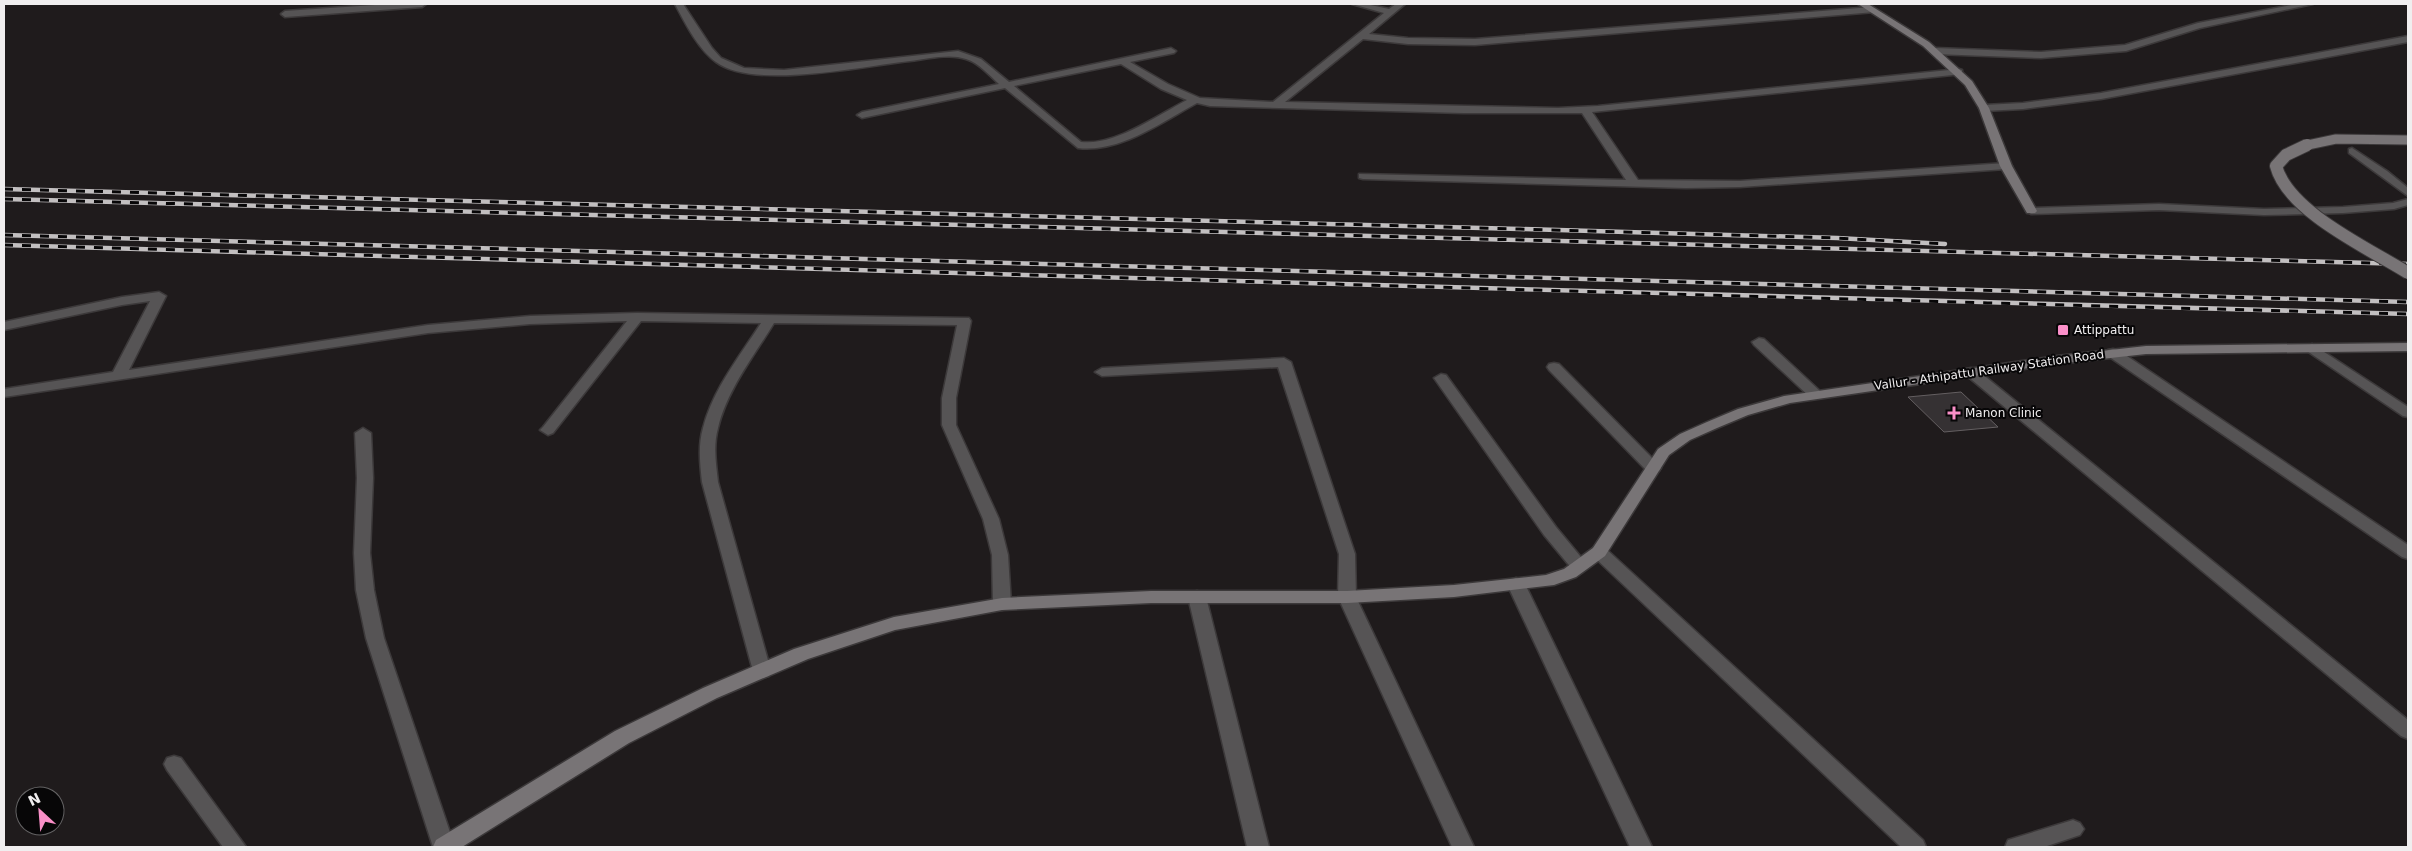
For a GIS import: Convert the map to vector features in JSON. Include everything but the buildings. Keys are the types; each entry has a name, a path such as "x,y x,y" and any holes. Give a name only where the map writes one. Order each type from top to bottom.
{"street":[{"path":"285,14 422,4"},
{"path":"679,4 714,56 723,65 759,74 784,73 958,54 968,56 978,61 1078,145 1085,147 1116,140 1195,100"},
{"path":"1356,4 1392,12"},
{"path":"1276,104 1401,4"},
{"path":"1862,4 1934,51 1970,83 1984,108 2006,166 2031,211"},
{"path":"1934,51 2050,55 2126,48 2198,26 2309,4"},
{"path":"1361,36 1408,41 1483,42 1872,10"},
{"path":"1984,108 2023,106 2101,96 2408,38"},
{"path":"862,115 1171,51"},
{"path":"1122,61 1173,93 1210,103 1463,110 1585,110 1959,72"},
{"path":"1585,110 1635,185"},
{"path":"2408,140 2360,139 2320,142 2290,151 2281,158 2276,166 2279,176 2287,189 2302,204 2408,273"},
{"path":"1363,176 1635,185 1740,184 2006,166"},
{"path":"4,326 122,301 159,296 119,375"},
{"path":"548,430 637,317"},
{"path":"4,393 428,329 530,320 637,317 964,321 949,398 949,425 991,519 1000,555 1002,604"},
{"path":"762,670 710,482 707,452 710,429 719,403 770,318"},
{"path":"1760,342 1816,395"},
{"path":"2312,348 2408,413"},
{"name":"Vallur - Athipattu Railway Station Road","path":"1599,552 1664,452 1694,433 1743,412 1789,399 2114,353 2189,349 2408,348"},
{"path":"2114,353 2408,553"},
{"path":"1102,372 1284,362 1347,554 1346,597 1463,847"},
{"path":"1554,367 1653,468"},
{"path":"1971,372 2408,730"},
{"path":"1441,378 1550,531 1579,566"},
{"path":"364,433 365,478 362,552 365,590 375,638 444,847 622,737 710,693 801,654 894,624 1002,604 1151,597 1346,597 1454,591 1548,581 1570,573 1599,552 1915,847"},
{"path":"1516,584 1641,847"},
{"path":"1197,597 1258,847"},
{"path":"174,764 235,847"},
{"path":"2016,847 2073,829"}],"lane":[{"path":"2352,152 2384,173 2408,193"},
{"path":"2031,211 2158,207 2264,212 2360,209 2394,206 2408,202"}],"railway":[{"path":"4,189 1520,229 1837,238 1945,244"},
{"path":"4,199 2408,264"},
{"path":"4,235 2408,302"},
{"path":"4,245 2408,314"}],"place":[{"name":"Attippattu","path":"2063,330"},
{"name":"Manon Clinic","path":"1954,413"}]}
